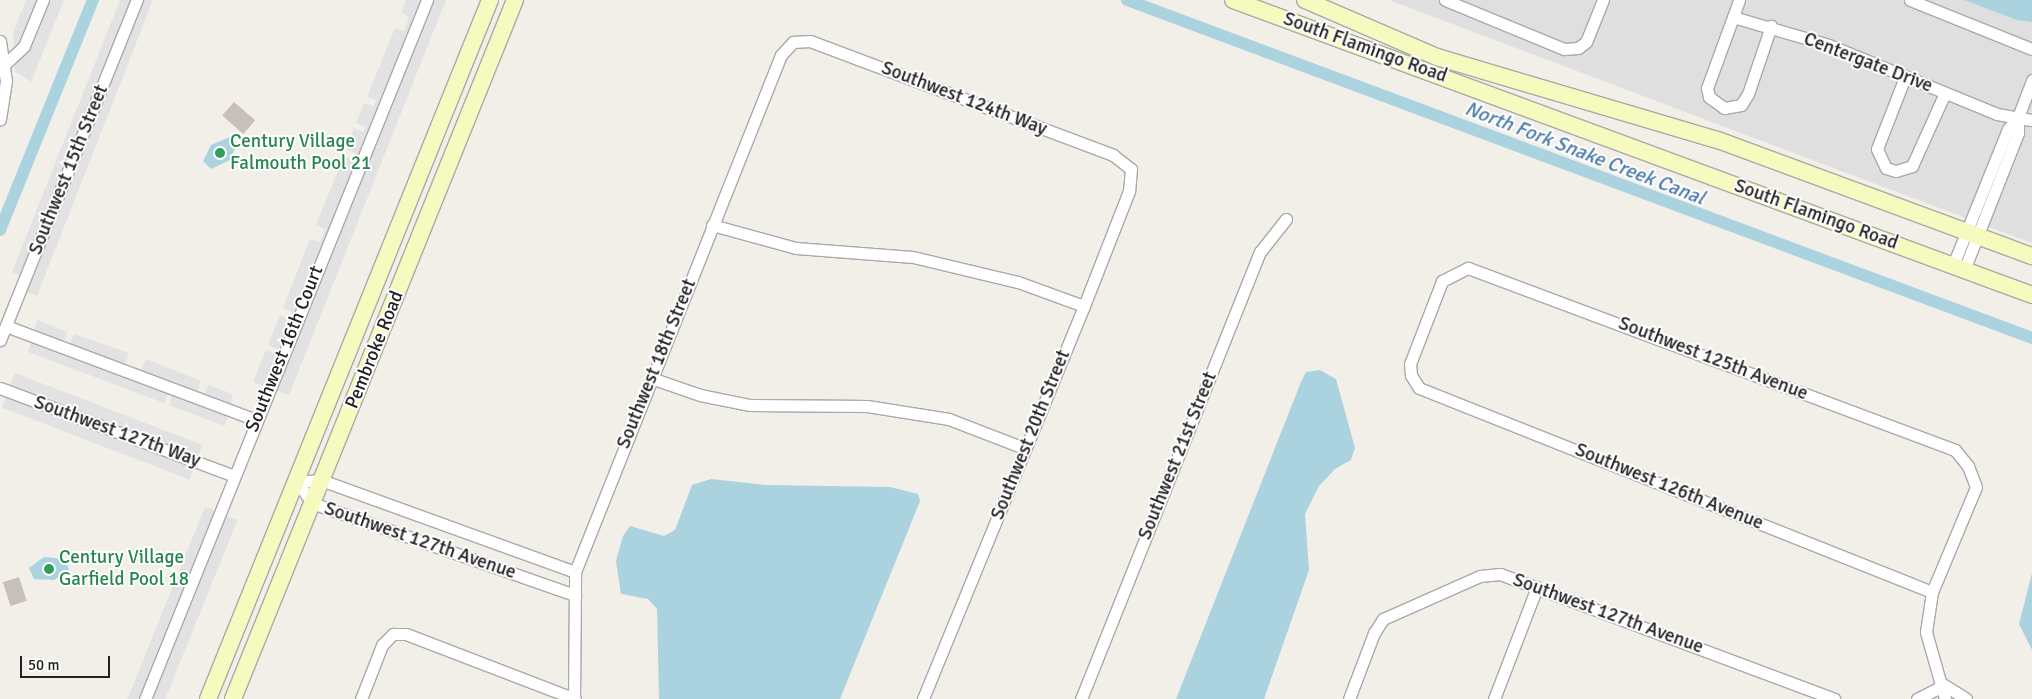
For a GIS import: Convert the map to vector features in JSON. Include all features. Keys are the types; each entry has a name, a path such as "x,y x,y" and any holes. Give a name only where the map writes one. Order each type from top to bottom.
{"main road":[{"name":"Pembroke Road","path":"208,699 418,184 490,0"},
{"name":"Pembroke Road","path":"233,699 439,193 515,0"},
{"name":"South Flamingo Road","path":"1233,0 2032,296"},
{"name":"South Flamingo Road","path":"1305,0 1437,57 1718,140 2032,256"},
{"path":"418,184 439,193"}],"street":[{"path":"5,64 24,46 43,0"},
{"name":"Southwest 15th Street","path":"0,340 137,0"},
{"name":"Southwest 16th Court","path":"145,699 427,0"},
{"path":"1445,0 1564,49 1578,48 1586,42 1603,0"},
{"path":"1739,0 1707,88 1709,97 1724,108 1741,105 1748,94 1771,26"},
{"path":"1910,0 2032,48"},
{"name":"Centergate Drive","path":"1733,17 1771,26 1997,114 2032,120"},
{"path":"0,41 5,64 5,99 0,120"},
{"name":"Southwest 124th Way","path":"793,42 819,44 1113,155 1132,169"},
{"name":"Southwest 18th Street","path":"574,699 575,572 781,55 793,42"},
{"path":"1906,77 1877,149 1886,168 1896,171 1912,166 1945,93"},
{"path":"1959,268 2000,163 2008,129 2018,117 2032,80"},
{"name":"Southwest 20th Street","path":"923,699 1024,448 1084,306 1129,191 1132,169"},
{"name":"Southwest 21st Street","path":"1081,699 1260,252 1286,219"},
{"path":"712,226 796,248 913,257 1018,282 1084,306"},
{"name":"Southwest 125th Avenue","path":"1451,274 1468,268 1477,271 1955,450 1968,466 1976,487 1932,592"},
{"name":"Southwest 126th Avenue","path":"1451,274 1442,282 1410,364 1411,375 1419,388 1932,592"},
{"path":"6,326 256,420"},
{"path":"651,378 700,395 749,405 868,406 949,419 1024,448"},
{"name":"Southwest 127th Way","path":"0,388 234,476"},
{"name":"Southwest 127th Avenue","path":"297,482 322,480 575,572"},
{"name":"Southwest 127th Avenue","path":"297,482 312,503 575,595"},
{"name":"Southwest 127th Avenue","path":"1349,699 1374,633 1383,619 1480,576 1500,574 1834,699"},
{"path":"1494,699 1537,587"},
{"path":"1932,592 1926,632 1930,656 1944,685 1945,699"},
{"path":"361,699 382,645 393,634 406,634 574,699"},
{"path":"1917,699 1944,685"},
{"path":"1944,685 1966,699"}],"shaded area":[{"path":"26,0 64,0 31,82 15,71 13,33"},
{"path":"120,0 153,0 37,296 15,288 19,275 12,272"},
{"path":"406,0 446,0 289,395 253,382 266,350 275,353 277,349 268,345 280,315 289,319 292,312 283,308 310,239 320,242 325,229 316,225 344,156 352,159 355,153 346,149 354,128 363,132 366,127 356,123 364,103 374,106 376,100 367,97 395,28 404,31 409,17 401,13"},
{"path":"1389,0 2032,0 2032,243"},
{"path":"37,320 67,332 64,341 70,344 74,334 129,353 125,364 141,370 146,359 201,381 197,392 204,394 208,385 233,394 225,426 169,405 172,396 168,394 164,403 28,352"},
{"path":"15,373 203,445 189,480 2,408"},
{"path":"205,507 237,520 165,699 127,699"}],"water":[{"path":"1964,0 2032,0 2032,22 2017,20"},
{"name":"Century Village Falmouth Pool 21","path":"230,137 237,144 230,160 211,169 203,161 211,145"},
{"path":"1320,370 1336,379 1355,448 1351,460 1335,469 1319,486 1305,514 1309,570 1264,699 1176,699 1301,382 1306,372"},
{"path":"711,479 767,485 890,487 918,494 920,501 840,699 659,699 657,609 648,599 621,594 616,561 623,536 630,526 664,536 675,530 692,485"},
{"name":"Century Village Garfield Pool 18","path":"44,557 65,559 69,570 54,580 34,579 29,568"},
{"path":"2032,573 2032,650 2019,624"}],"building":[{"path":"234,102 255,120 243,134 222,116"},
{"path":"19,577 27,601 11,606 3,582"}],"waterway":[{"path":"0,230 93,0"},
{"name":"North Fork Snake Creek Canal","path":"1127,0 2032,338"}],"place":[{"name":"Century Village Falmouth Pool 21","path":"220,153"},
{"name":"Century Village Garfield Pool 18","path":"49,569"}]}
